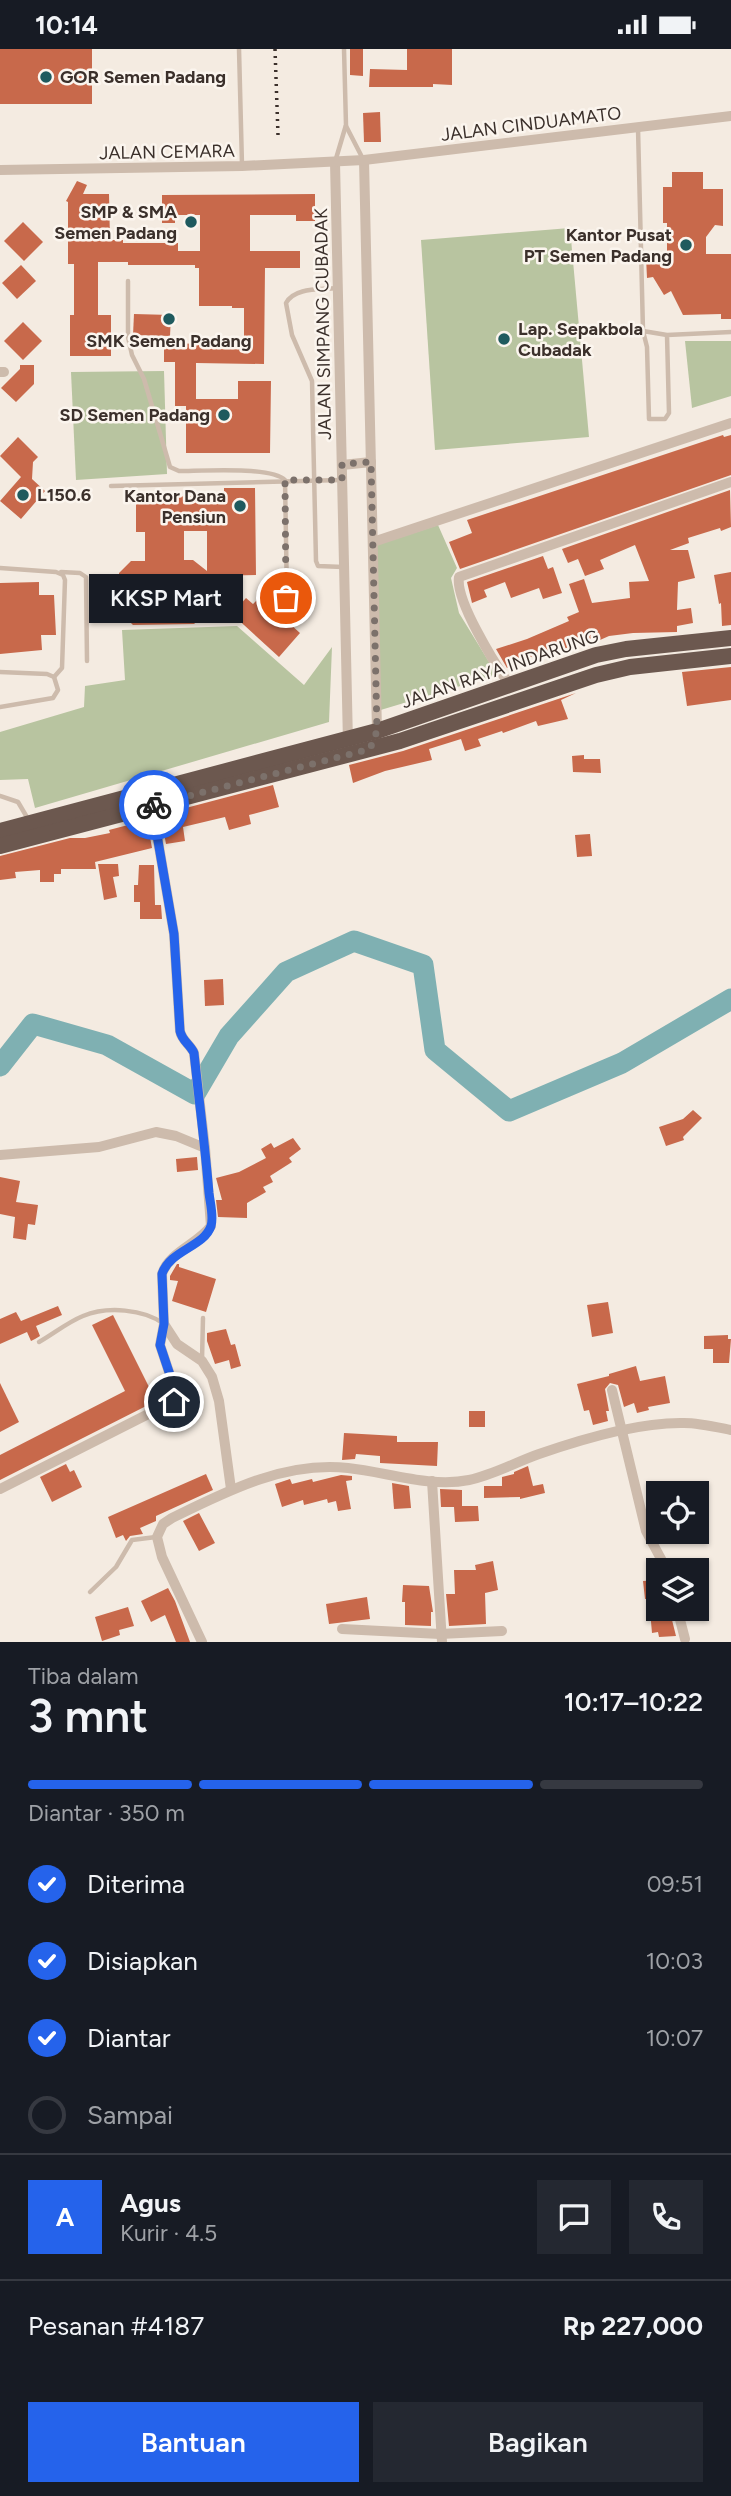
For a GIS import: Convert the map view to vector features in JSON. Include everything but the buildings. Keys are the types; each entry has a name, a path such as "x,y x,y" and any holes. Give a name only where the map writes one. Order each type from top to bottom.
{"highway":[{"name":"JALAN RAYA INDARUNG","path":"0,831 377,731 609,652 731,638"},
{"name":"JALAN RAYA INDARUNG","path":"0,846 348,756 615,670 731,656"}],"street":[{"name":"JALAN CINDUAMATO","path":"335,162 731,116"},
{"path":"364,160 377,731 370,749"},
{"name":"JALAN CEMARA","path":"0,170 335,162"},
{"name":"JALAN SIMPANG CUBADAK","path":"335,162 348,756"},
{"path":"373,542 731,423"},
{"path":"342,464 371,462"},
{"path":"509,684 472,623 459,586 459,577 731,482"},
{"path":"0,1489 174,1402 175,1390 160,1345 164,1324 161,1285 164,1267 172,1258 202,1237 211,1226 204,1125 191,1047 182,1038 180,1031 174,934 152,806"},
{"path":"0,1155 99,1147 156,1132 176,1136 205,1148"},
{"path":"164,1324 177,1344 202,1361 209,1370 219,1401 231,1489"},
{"path":"612,1390 646,1531 661,1558"},
{"path":"202,1642 162,1557 157,1537 163,1524 172,1518 231,1489 294,1471 331,1467 432,1481 468,1480 556,1448 622,1431 685,1423 731,1430"},
{"path":"432,1481 441,1638"},
{"path":"680,1621 685,1639"},
{"path":"342,1629 441,1638 502,1631"}],"lane":[{"path":"239,49 242,166"},
{"path":"335,162 346,125 344,49"},
{"path":"346,125 364,160"},
{"path":"638,128 643,331 647,347 649,419 665,419 668,416 667,335"},
{"path":"128,281 128,337 132,355 144,380 170,467 179,471 256,472 280,475 285,480 286,598"},
{"path":"338,288 296,292 286,303 292,335 312,381 316,561 318,566 344,567"},
{"path":"643,331 667,335 731,332"},
{"path":"111,486 342,480"},
{"path":"0,568 80,573 86,577 88,661"},
{"path":"54,677 62,668 65,580 63,575 56,572"},
{"path":"0,672 38,672 54,677"},
{"path":"0,707 53,698 58,690 54,677"},
{"path":"0,796 18,802 31,824"},
{"path":"39,1342 83,1315 114,1310 152,1315 164,1324"},
{"path":"202,1361 203,1318"},
{"path":"90,1592 116,1567 132,1540 157,1537"}],"green space":[{"name":"Lap. Sepakbola Cubadak","path":"570,228 589,437 435,450 421,240"},
{"path":"685,341 731,341 731,396 692,408"},
{"path":"164,371 167,474 76,480 71,372"},
{"path":"438,525 457,568 451,578 459,613 497,675 374,712 371,547"},
{"path":"237,626 304,685 332,647 329,722 35,808 28,779 0,780 0,732 84,707 85,686 125,680 122,630"}],"waterway":[{"path":"0,1066 33,1024 107,1045 195,1094 229,1036 286,972 354,941 423,965 435,1050 509,1111 622,1063 731,999"}],"railway":[{"path":"275,49 278,135"}],"way so far":[{"path":"154,805 370,749 377,731 371,462 342,464 342,480 285,480 286,598"}],"place":[{"name":"GOR Semen Padang","path":"46,77"},
{"name":"SMP & SMA Semen Padang","path":"191,222"},
{"name":"Kantor Pusat PT Semen Padang","path":"686,245"},
{"name":"SMK Semen Padang","path":"169,319"},
{"name":"Lap. Sepakbola Cubadak","path":"504,339"},
{"name":"SD Semen Padang","path":"224,415"},
{"name":"L150.6","path":"23,495"},
{"name":"Kantor Dana Pensiun","path":"240,506"},
{"name":"KKSP Mart","path":"286,598"}],"route":[{"path":"154,805 152,806 174,934 180,1031 194,1053 204,1125 212,1222 202,1237 172,1258 162,1274 164,1324 160,1345 175,1390 174,1402"}]}
